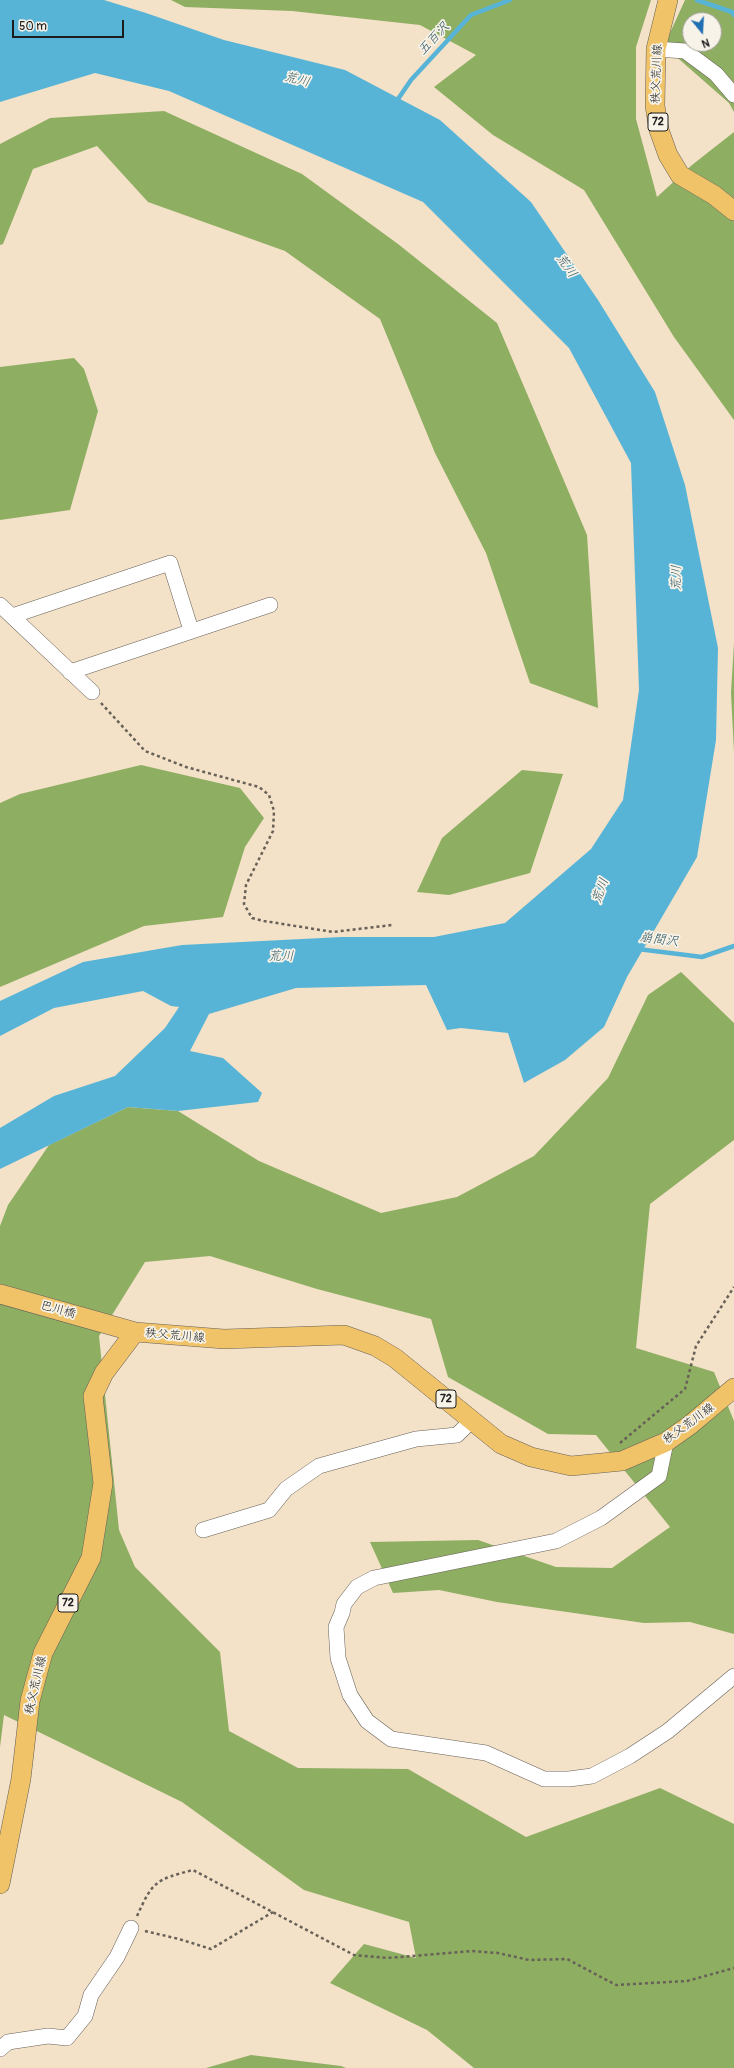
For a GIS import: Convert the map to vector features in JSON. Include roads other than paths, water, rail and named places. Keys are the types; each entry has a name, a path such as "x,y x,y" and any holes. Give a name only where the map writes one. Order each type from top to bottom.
{"main road":[{"name":"秩父荒川線","path":"668,0 656,49 655,106 659,130 668,155 680,175 714,195 734,211"},
{"name":"巴川橋","path":"0,1294 135,1332"},
{"name":"秩父荒川線","path":"0,1884 21,1779 30,1701 43,1653 91,1558 103,1482 93,1396 104,1373 135,1332 224,1339 344,1335 375,1346 395,1358 501,1444 531,1457 571,1466 604,1464 622,1461 666,1442 690,1425 734,1388"}],"street":[{"path":"656,49 685,51 716,74 734,95"},
{"path":"12,616 170,563 191,630"},
{"path":"0,605 92,692"},
{"path":"70,672 191,630 270,605"},
{"path":"203,1530 269,1510 286,1489 319,1466 416,1439 457,1435 472,1420"},
{"path":"666,1442 659,1476 601,1518 556,1541 374,1578 357,1586 344,1604 336,1627 338,1658 350,1695 367,1721 390,1739 486,1753 544,1779 569,1780 592,1776 630,1756 668,1731 734,1676"},
{"path":"0,2049 8,2042 48,2036 67,2038 85,2016 90,1994 117,1957 131,1928"}],"water":[{"name":"荒川","path":"0,0 104,0 224,40 345,70 440,120 531,202 598,300 655,392 685,485 718,648 716,740 697,857 627,977 604,1027 565,1060 524,1083 508,1033 461,1028 447,1030 426,985 296,988 209,1014 190,1051 223,1058 262,1093 258,1102 178,1111 128,1107 0,1169 0,1128 54,1096 115,1076 165,1028 179,1007 171,1006 143,991 54,1008 0,1036 0,1001 83,962 182,945 342,937 434,937 505,923 591,849 623,800 639,690 631,463 569,348 423,202 169,91 95,73 0,102"}],"waterway":[{"name":"五百沢","path":"396,102 411,80 471,15 510,0"},
{"name":"五百沢","path":"697,0 732,12 734,15"},
{"name":"崩間沢","path":"638,949 702,957 734,946"}]}
